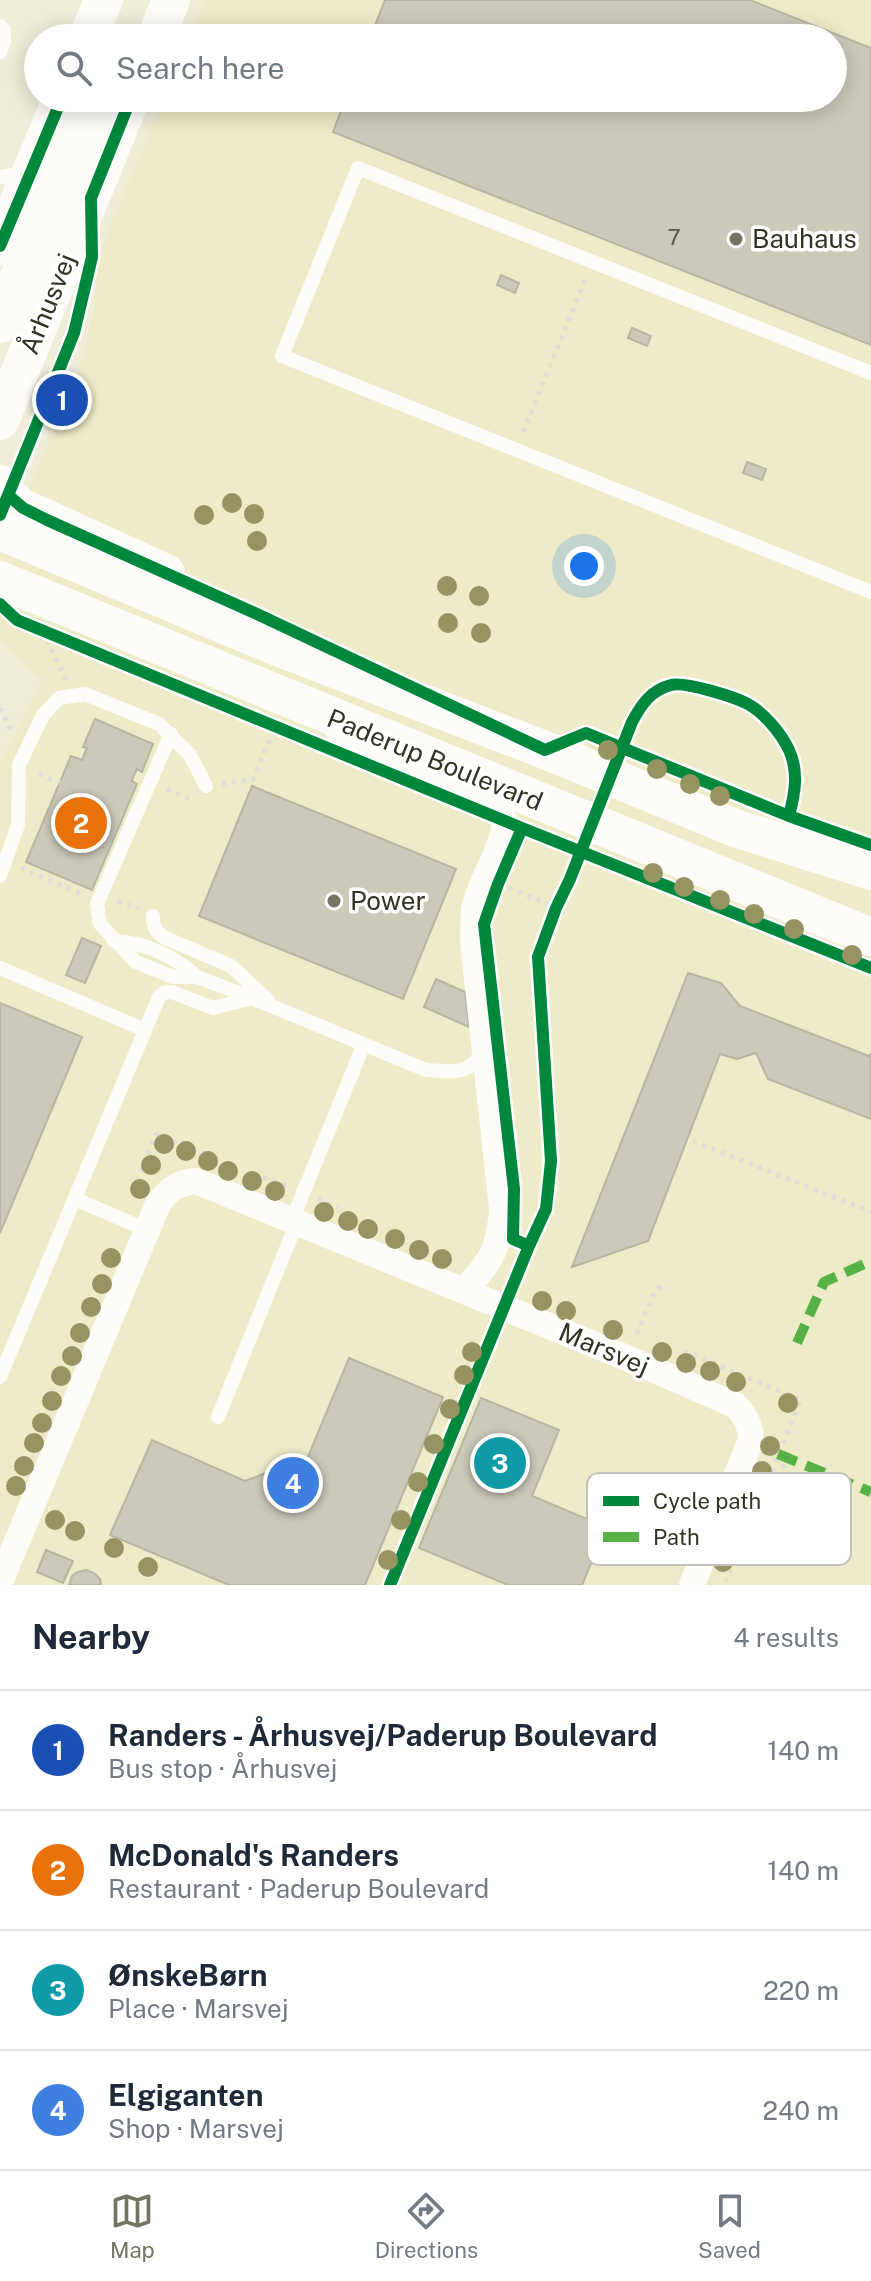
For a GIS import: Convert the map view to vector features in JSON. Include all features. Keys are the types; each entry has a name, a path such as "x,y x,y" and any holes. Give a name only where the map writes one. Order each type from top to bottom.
{"street":[{"path":"93,24 104,0"},
{"path":"114,24 119,0"},
{"path":"162,24 171,0"},
{"path":"0,246 16,174 54,112"},
{"path":"0,324 85,112"},
{"name":"Århusvej","path":"0,421 125,112"},
{"path":"0,484 11,499 47,520 257,614 545,750"},
{"name":"Paderup Boulevard","path":"0,531 275,646 545,750 735,828 871,871"},
{"name":"Paderup Boulevard","path":"0,580 299,720 871,937"},
{"path":"299,720 386,766 497,812 505,821 503,836 474,910 473,942 502,1208 501,1234 484,1270 464,1290"},
{"name":"Marsvej","path":"0,1582 158,1204 167,1190 181,1182 196,1181 727,1400 742,1412 751,1430 748,1450 738,1473"},
{"name":"Marsvej","path":"692,1585 700,1565"}],"lane":[{"path":"0,26 4,30 4,42 0,52"},
{"path":"871,373 358,168 282,356 871,592"},
{"path":"0,876 18,825 19,765 49,707 59,698 85,694 159,724 190,755 206,786"},
{"path":"171,734 97,904 100,924 114,941 134,943 179,960 197,977 426,1070 456,1072 468,1069 484,1051"},
{"path":"153,916 153,925 163,937 231,966 278,1008"},
{"path":"0,968 145,1030"},
{"path":"0,1377 159,997 172,992 213,1008 252,998"},
{"path":"218,1417 303,1193 364,1044"},
{"path":"75,1199 147,1230"}],"path":[{"path":"516,449 593,262"},
{"path":"36,628 57,636"},
{"path":"36,628 74,696"},
{"path":"261,721 275,727 299,720"},
{"path":"206,786 253,779 275,727"},
{"path":"498,884 556,909"},
{"path":"121,1219 156,1134 215,1158"},
{"path":"693,1141 871,1212"},
{"path":"259,1175 345,1211"},
{"path":"627,1358 653,1295 661,1285"},
{"path":"624,1326 652,1338"},
{"path":"679,1349 801,1400 770,1473"},
{"path":"778,1454 786,1473"},
{"path":"724,1585 732,1565"}],"shaded area":[{"path":"205,0 871,0 871,1585 0,1585 0,762 42,682 0,640 0,558 86,352 102,247 158,112 847,112 847,24 195,24"}],"building":[{"name":"Bauhaus","path":"385,0 750,0 810,24 376,24"},
{"name":"Bauhaus","path":"847,38 871,48 871,345 333,132 341,112 847,112"},
{"path":"501,275 519,283 515,293 497,285"},
{"path":"632,328 651,336 647,346 628,338"},
{"path":"747,462 766,469 762,480 743,473"},
{"path":"95,719 153,744 142,772 137,769 134,775 132,781 137,784 92,890 26,862 71,756 82,760 87,748 83,747"},
{"path":"252,786 456,869 403,999 199,916"},
{"path":"82,938 101,946 85,983 66,975"},
{"path":"688,973 721,983 740,1006 869,1056 871,1054 871,1119 768,1079 756,1053 737,1059 720,1054 648,1241 572,1267"},
{"path":"436,979 465,992 469,1027 424,1007"},
{"path":"0,1003 82,1037 0,1233"},
{"path":"349,1358 443,1397 365,1585 229,1585 110,1535 152,1440 245,1481 308,1457"},
{"path":"481,1398 559,1430 532,1496 587,1519 587,1565 590,1565 582,1585 508,1585 419,1548"},
{"path":"46,1550 73,1561 63,1583 37,1572"},
{"path":"86,1570 100,1579 101,1585 69,1585 72,1576"}],"marked path":[{"path":"797,1343 824,1282 871,1261"},
{"path":"778,1454 824,1473"},
{"path":"851,1484 871,1492"}],"cycle path":[{"path":"0,246 56,112"},
{"path":"0,515 74,333 92,257 91,198 125,112"},
{"path":"8,495 23,508 47,520 257,614 545,750 586,733 789,816 871,845"},
{"path":"0,604 17,620 871,968"},
{"path":"390,1585 546,1209 551,1161 538,957 632,722 643,704 658,690 678,684 721,694 754,708 777,730 792,758 795,783 789,816"},
{"path":"522,828 484,924 514,1189 513,1239 529,1246"}],"place":[{"name":"Bauhaus","path":"736,239"},
{"name":"Randers - Århusvej/Paderup Boulevard","path":"62,400"},
{"name":"McDonald's Randers","path":"81,823"},
{"name":"Power","path":"334,901"},
{"name":"ØnskeBørn","path":"500,1463"},
{"name":"Elgiganten","path":"293,1483"}]}
